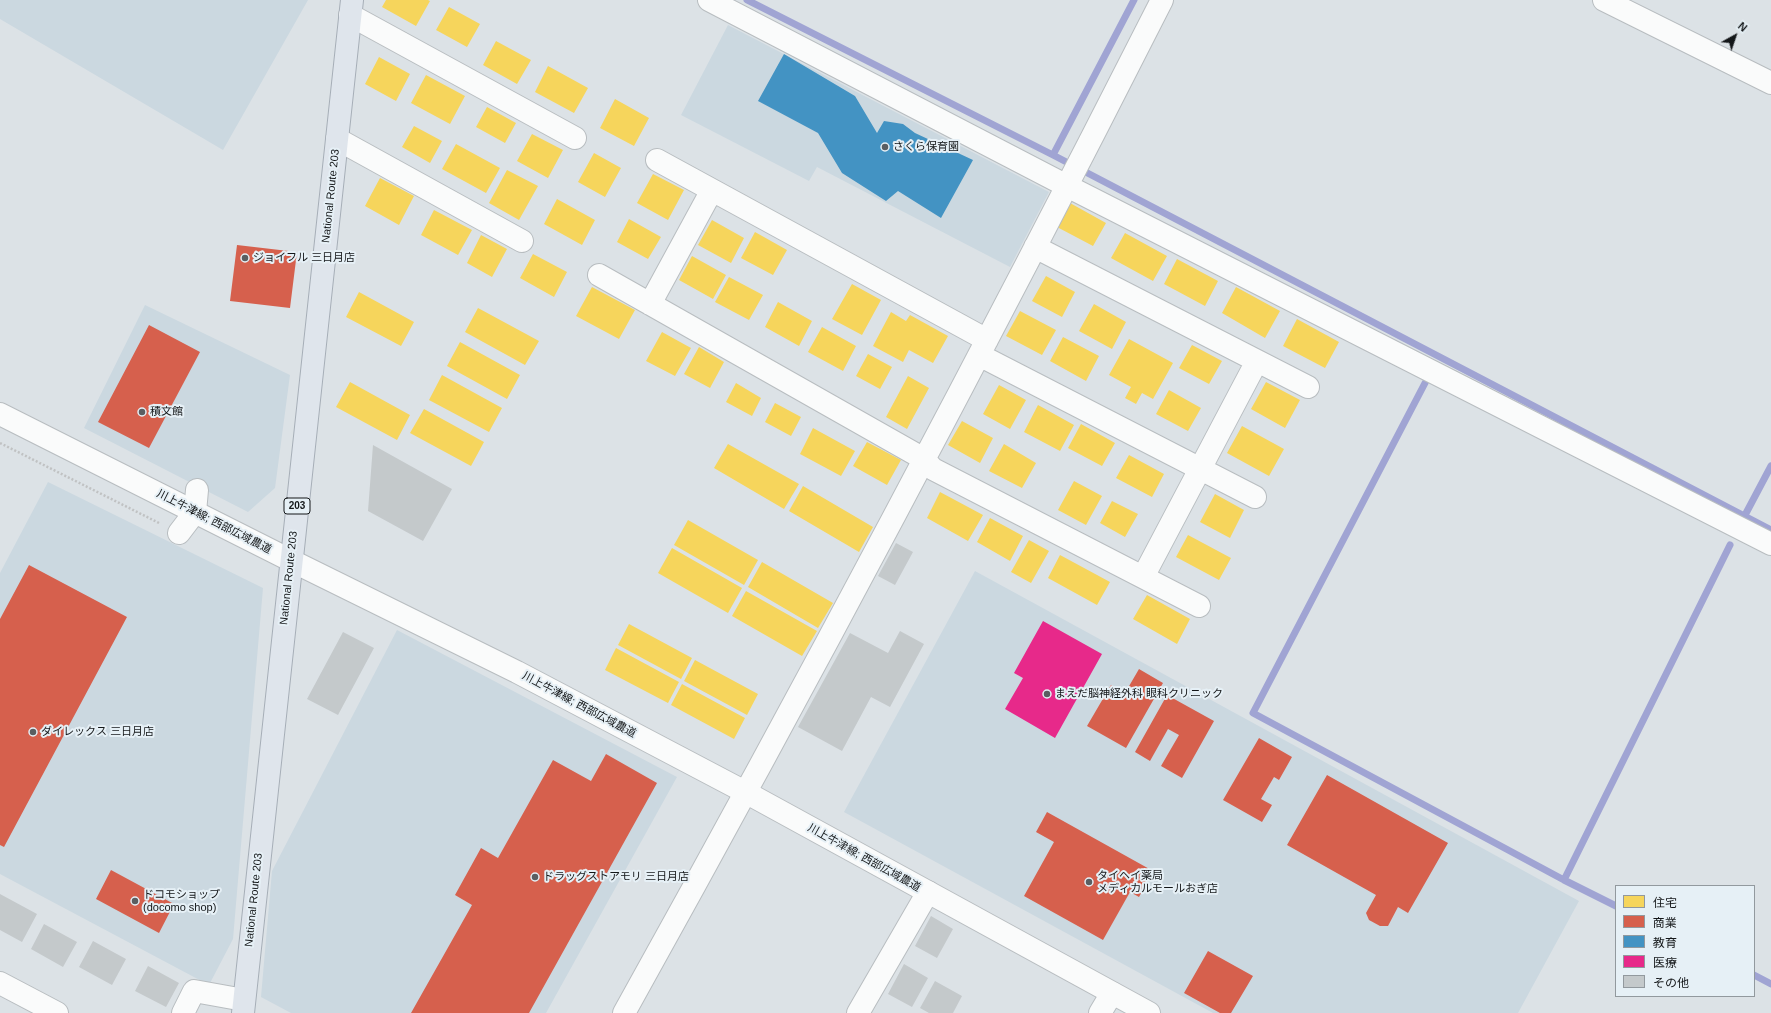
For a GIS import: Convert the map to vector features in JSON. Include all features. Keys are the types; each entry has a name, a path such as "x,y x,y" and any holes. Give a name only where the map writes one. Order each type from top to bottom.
{"highway":[{"name":"National Route 203","path":"244,1006 290,560 313,368 351,7"}],"street":[{"path":"709,0 1068,186 1771,544"},
{"path":"624,1013 746,794 983,348 1068,186 1162,0"},
{"path":"1604,0 1771,83"},
{"path":"351,7 575,138"},
{"path":"337,139 522,241"},
{"path":"657,160 712,190 983,348 1200,469 1255,497"},
{"path":"650,304 712,190"},
{"path":"1035,247 1308,387"},
{"path":"599,275 924,459 934,469 1199,606"},
{"path":"1143,577 1257,361"},
{"name":"川上牛津線; 西部広域農道","path":"0,414 517,672 928,892 1149,1013"},
{"path":"179,533 195,512 197,490"},
{"path":"865,1011 928,892"},
{"path":"0,983 57,1013"},
{"path":"182,1013 194,991 244,1006"},
{"path":"1100,1013 1112,993"}],"path":[{"path":"0,443 179,533"}],"shaded area":[{"path":"0,0 308,0 223,150 0,19"},
{"path":"728,25 1049,192 1010,267 817,167 809,181 681,115"},
{"path":"145,305 290,375 275,488 248,512 84,428"},
{"path":"48,482 263,588 233,939 209,985 0,874 0,573"},
{"path":"975,571 1579,901 1518,1013 1213,1013 844,812"},
{"path":"397,630 677,777 546,1013 291,1013 261,997 272,871"}],"building: 住宅":[{"path":"386,0 430,1 416,26 382,7"},
{"path":"449,7 480,24 467,47 436,30"},
{"path":"496,41 531,60 517,84 483,65"},
{"path":"379,57 410,74 396,101 365,84"},
{"path":"548,66 588,88 574,113 535,92"},
{"path":"426,75 465,96 450,124 411,103"},
{"path":"615,99 649,118 634,146 600,128"},
{"path":"487,107 516,123 505,143 476,127"},
{"path":"414,126 442,141 430,163 402,147"},
{"path":"532,134 563,150 548,178 517,161"},
{"path":"456,144 500,168 486,193 442,169"},
{"path":"594,153 621,168 605,197 578,182"},
{"path":"507,170 538,186 519,220 489,203"},
{"path":"653,174 684,190 668,220 637,203"},
{"path":"380,178 414,196 399,225 365,206"},
{"path":"557,199 595,220 582,245 544,224"},
{"path":"1070,203 1106,223 1093,246 1057,227"},
{"path":"434,210 472,230 458,255 421,235"},
{"path":"629,219 661,237 648,259 617,242"},
{"path":"712,220 744,238 731,263 698,245"},
{"path":"755,232 787,250 773,275 741,258"},
{"path":"1125,233 1167,256 1153,281 1111,258"},
{"path":"481,235 507,249 492,277 467,263"},
{"path":"533,254 567,272 554,297 520,278"},
{"path":"692,256 726,275 713,299 679,280"},
{"path":"1177,259 1218,281 1205,306 1164,284"},
{"path":"1046,276 1075,292 1062,317 1032,301"},
{"path":"729,277 763,295 749,320 715,302"},
{"path":"852,284 881,300 862,335 832,319"},
{"path":"592,287 635,310 619,339 576,316"},
{"path":"1236,287 1280,311 1265,338 1222,313"},
{"path":"359,292 414,322 401,346 346,317"},
{"path":"778,302 812,321 799,346 765,327"},
{"path":"1094,304 1126,322 1112,349 1079,331"},
{"path":"478,308 539,341 525,365 465,332"},
{"path":"1020,311 1056,330 1042,355 1006,336"},
{"path":"891,312 906,321 910,315 948,336 933,363 909,350 903,362 873,346"},
{"path":"1297,319 1339,342 1325,368 1283,346"},
{"path":"822,327 856,346 843,371 808,352"},
{"path":"662,332 691,348 675,376 646,361"},
{"path":"1063,337 1099,356 1086,381 1050,361"},
{"path":"1129,339 1173,363 1153,399 1142,393 1136,404 1125,398 1131,387 1109,375"},
{"path":"460,342 520,375 507,399 447,366"},
{"path":"1192,345 1222,361 1209,384 1179,368"},
{"path":"699,347 724,362 710,388 684,374"},
{"path":"868,354 892,367 880,389 856,376"},
{"path":"442,375 502,408 489,432 429,400"},
{"path":"908,376 929,388 907,429 886,417"},
{"path":"350,382 410,415 397,440 336,407"},
{"path":"1266,382 1300,400 1285,428 1251,409"},
{"path":"736,383 761,398 752,416 726,402"},
{"path":"999,385 1026,400 1010,429 983,414"},
{"path":"1169,390 1201,408 1188,431 1156,414"},
{"path":"775,403 801,417 791,436 765,422"},
{"path":"1038,405 1074,425 1060,451 1024,432"},
{"path":"424,409 484,442 471,466 410,433"},
{"path":"962,421 993,438 980,463 948,445"},
{"path":"1081,424 1115,443 1102,466 1068,448"},
{"path":"1242,426 1284,449 1269,476 1227,453"},
{"path":"813,428 855,451 841,476 800,454"},
{"path":"867,442 901,460 887,485 853,466"},
{"path":"728,444 799,484 784,509 714,468"},
{"path":"1004,444 1036,463 1022,488 989,471"},
{"path":"1129,455 1164,474 1152,497 1116,478"},
{"path":"1074,481 1102,496 1086,525 1058,510"},
{"path":"803,486 873,527 859,552 789,511"},
{"path":"940,492 983,515 968,541 927,518"},
{"path":"1215,494 1244,510 1230,538 1200,522"},
{"path":"1112,501 1138,514 1125,537 1100,523"},
{"path":"990,518 1023,536 1010,561 977,542"},
{"path":"688,520 758,560 744,585 674,545"},
{"path":"1188,535 1231,558 1219,580 1176,557"},
{"path":"1029,540 1049,551 1031,583 1011,572"},
{"path":"672,548 742,588 728,613 658,573"},
{"path":"1060,555 1110,582 1097,605 1048,578"},
{"path":"762,562 833,603 818,628 748,587"},
{"path":"746,591 817,631 802,656 732,616"},
{"path":"1147,595 1190,619 1177,644 1133,619"},
{"path":"629,624 692,658 681,679 618,645"},
{"path":"616,648 679,682 668,703 605,670"},
{"path":"695,660 758,694 747,715 684,681"},
{"path":"682,684 745,718 734,739 671,705"}],"building: 商業":[{"path":"237,245 297,252 290,308 230,301"},
{"path":"149,325 200,352 149,448 98,422"},
{"name":"ダイレックス 三日月店","path":"29,565 127,617 4,847 0,845 0,619"},
{"path":"1139,669 1163,683 1126,748 1087,726 1111,685 1125,693"},
{"path":"1167,695 1214,721 1182,778 1161,766 1179,735 1168,729 1150,761 1135,752"},
{"path":"1259,738 1292,757 1279,780 1274,777 1261,799 1272,805 1262,822 1223,800"},
{"name":"ドラッグストアモリ 三日月店","path":"606,754 657,783 529,1013 411,1013 472,905 455,895 481,848 498,858 553,760 591,781"},
{"path":"1327,775 1448,843 1408,913 1398,907 1388,926 1380,926 1369,920 1366,913 1376,895 1287,845"},
{"name":"タイヘイ薬局 メディカルモールおぎ店","path":"1047,812 1153,871 1139,897 1130,892 1103,940 1024,896 1054,842 1036,832"},
{"name":"ドコモショップ (docomo shop)","path":"111,870 174,904 159,933 96,899"},
{"path":"1208,951 1253,976 1231,1013 1220,1013 1184,993"}],"building: 教育":[{"name":"さくら保育園","path":"784,54 855,96 877,133 884,121 903,124 915,133 973,160 941,218 898,191 886,201 842,173 818,133 758,101"}],"building: 医療":[{"name":"まえだ脳神経外科 眼科クリニック","path":"1043,621 1102,654 1055,738 1005,709 1023,678 1014,673"}],"building: その他":[{"path":"373,445 452,489 423,541 368,511"},
{"path":"896,543 913,552 895,585 878,576"},
{"path":"900,631 924,644 890,707 871,697 842,751 798,727 850,633 888,653"},
{"path":"343,632 374,648 338,715 307,699"},
{"path":"0,894 37,914 22,942 0,930"},
{"path":"931,916 953,929 937,958 915,946"},
{"path":"44,924 77,942 63,967 31,949"},
{"path":"93,941 126,959 112,985 79,967"},
{"path":"904,964 928,978 912,1007 888,994"},
{"path":"148,966 179,983 166,1007 135,991"},
{"path":"935,981 962,996 953,1013 929,1013 920,1008"}],"waterway":[{"path":"747,0 1053,155 1771,530"},
{"path":"1053,155 1134,0"},
{"path":"1425,383 1253,713 1564,880 1615,906"},
{"path":"1744,517 1771,466"},
{"path":"1564,880 1730,545"},
{"path":"1755,976 1771,984"}],"place":[{"name":"さくら保育園","path":"885,147"},
{"name":"ジョイフル 三日月店","path":"245,258"},
{"name":"積文館","path":"142,412"},
{"name":"まえだ脳神経外科 眼科クリニック","path":"1047,694"},
{"name":"ダイレックス 三日月店","path":"33,732"},
{"name":"ドラッグストアモリ 三日月店","path":"535,877"},
{"name":"タイヘイ薬局 メディカルモールおぎ店","path":"1089,882"},
{"name":"ドコモショップ (docomo shop)","path":"135,901"}]}
